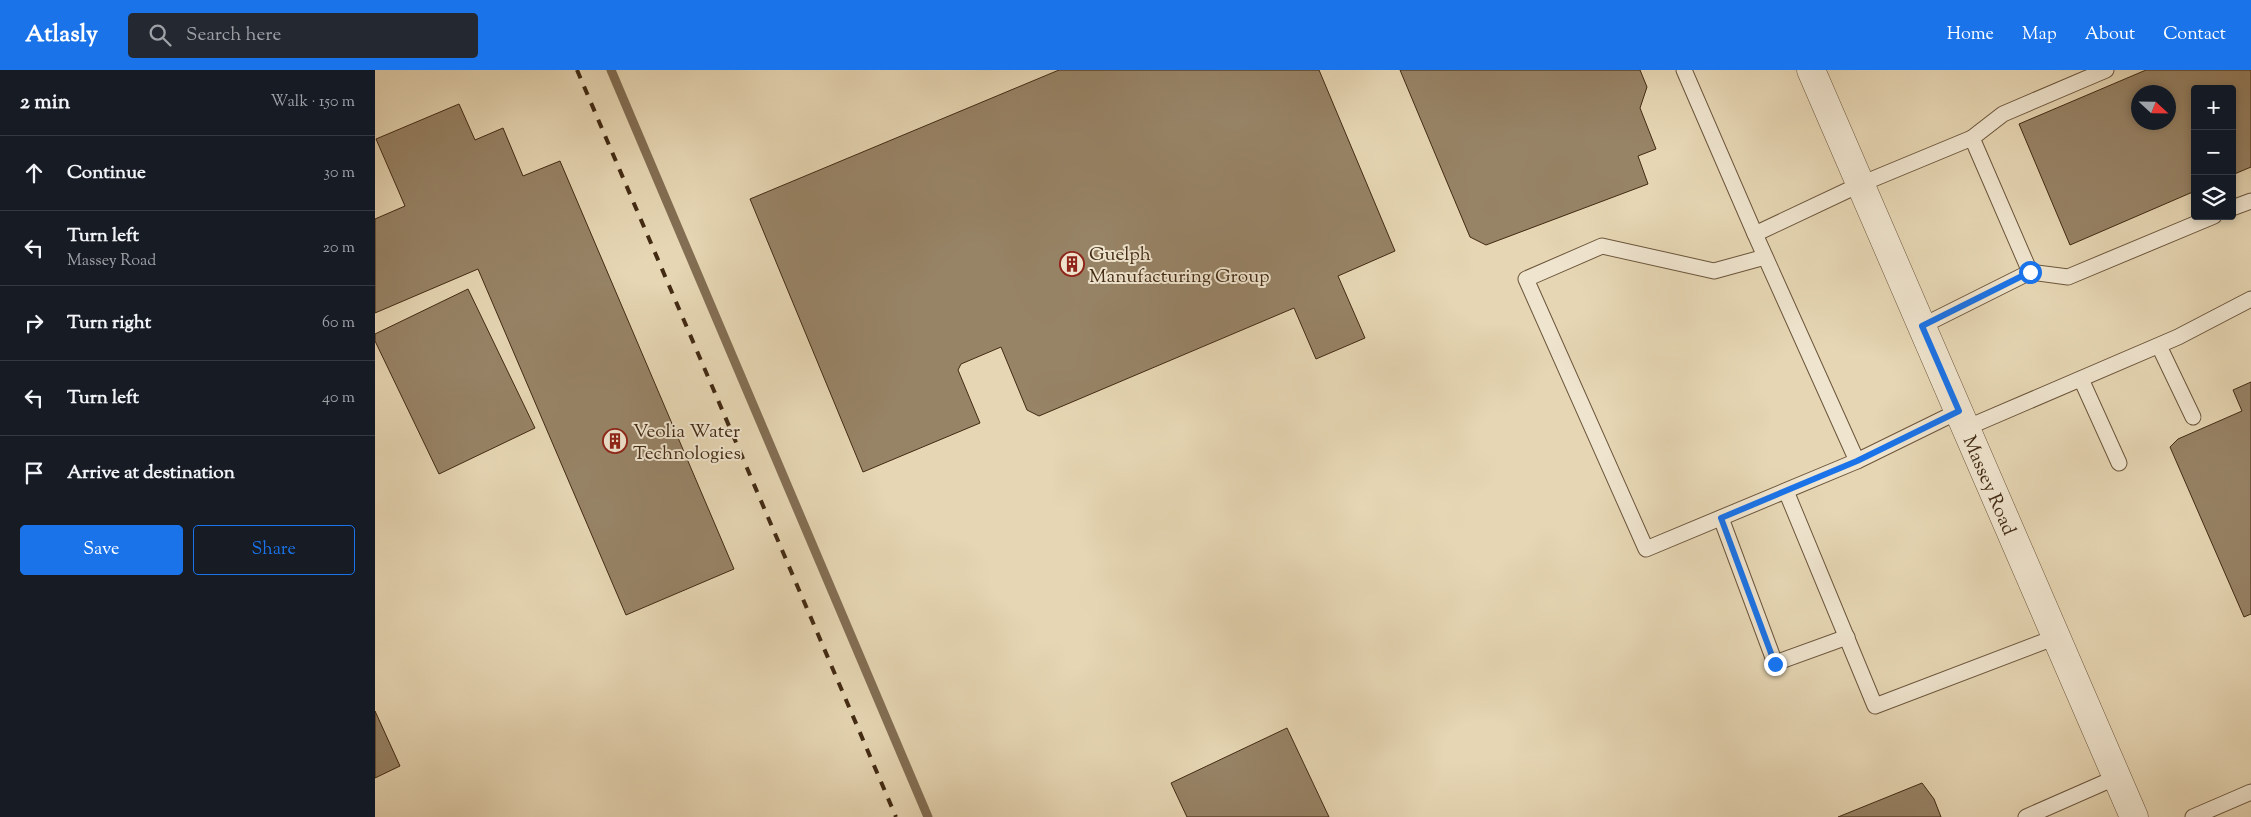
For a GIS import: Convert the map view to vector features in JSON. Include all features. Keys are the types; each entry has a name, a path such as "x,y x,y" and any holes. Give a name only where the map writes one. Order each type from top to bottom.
{"street":[{"name":"Massey Road","path":"1811,70 2134,817"}],"lane":[{"path":"1684,70 1765,257 1857,461"},
{"path":"1755,234 1861,184 1972,138 2003,114 2106,70"},
{"path":"1972,138 2030,272"},
{"path":"2236,207 2251,201"},
{"path":"1922,326 2030,272 2067,277 2203,220"},
{"path":"1765,257 1714,270 1602,246 1526,279 1646,549 1857,461 1962,420 2081,379 2159,346 2251,299"},
{"path":"2159,346 2193,417"},
{"path":"2081,379 2119,463"},
{"path":"1786,491 1875,706 2056,637"},
{"path":"1721,518 1775,664 1847,637"},
{"path":"2026,817 2117,777"},
{"path":"2193,817 2251,792"}],"building":[{"name":"Guelph Manufacturing Group","path":"1059,70 1319,70 1395,251 1338,276 1365,338 1316,359 1294,308 1039,416 1027,410 1001,347 961,364 958,370 980,423 863,472 750,199"},
{"path":"1400,70 1640,70 1647,87 1640,108 1656,149 1638,156 1648,184 1486,245 1470,237"},
{"path":"2146,70 2251,70 2251,167 2236,173 2236,85 2191,85 2191,193 2070,245 2019,124"},
{"name":"Veolia Water Technologies","path":"459,104 475,140 503,128 523,176 560,161 734,569 626,615 478,269 375,313 375,219 405,206 376,139"},
{"path":"468,289 535,428 439,474 375,341 375,334"},
{"path":"2251,382 2251,614 2244,617 2170,447 2178,439 2242,411 2233,390"},
{"path":"375,711 400,766 375,778"},
{"path":"1287,728 1329,817 1187,817 1171,783"},
{"path":"1922,783 1934,799 1941,817 1838,817"}],"waterway":[{"path":"611,70 928,817"}],"railway":[{"path":"577,70 896,817"}],"place":[{"name":"Guelph Manufacturing Group","path":"1072,264"},
{"name":"Veolia Water Technologies","path":"615,441"}],"route":[{"path":"1775,664 1721,518 1857,461 1959,411 1922,326 2030,272"}]}
